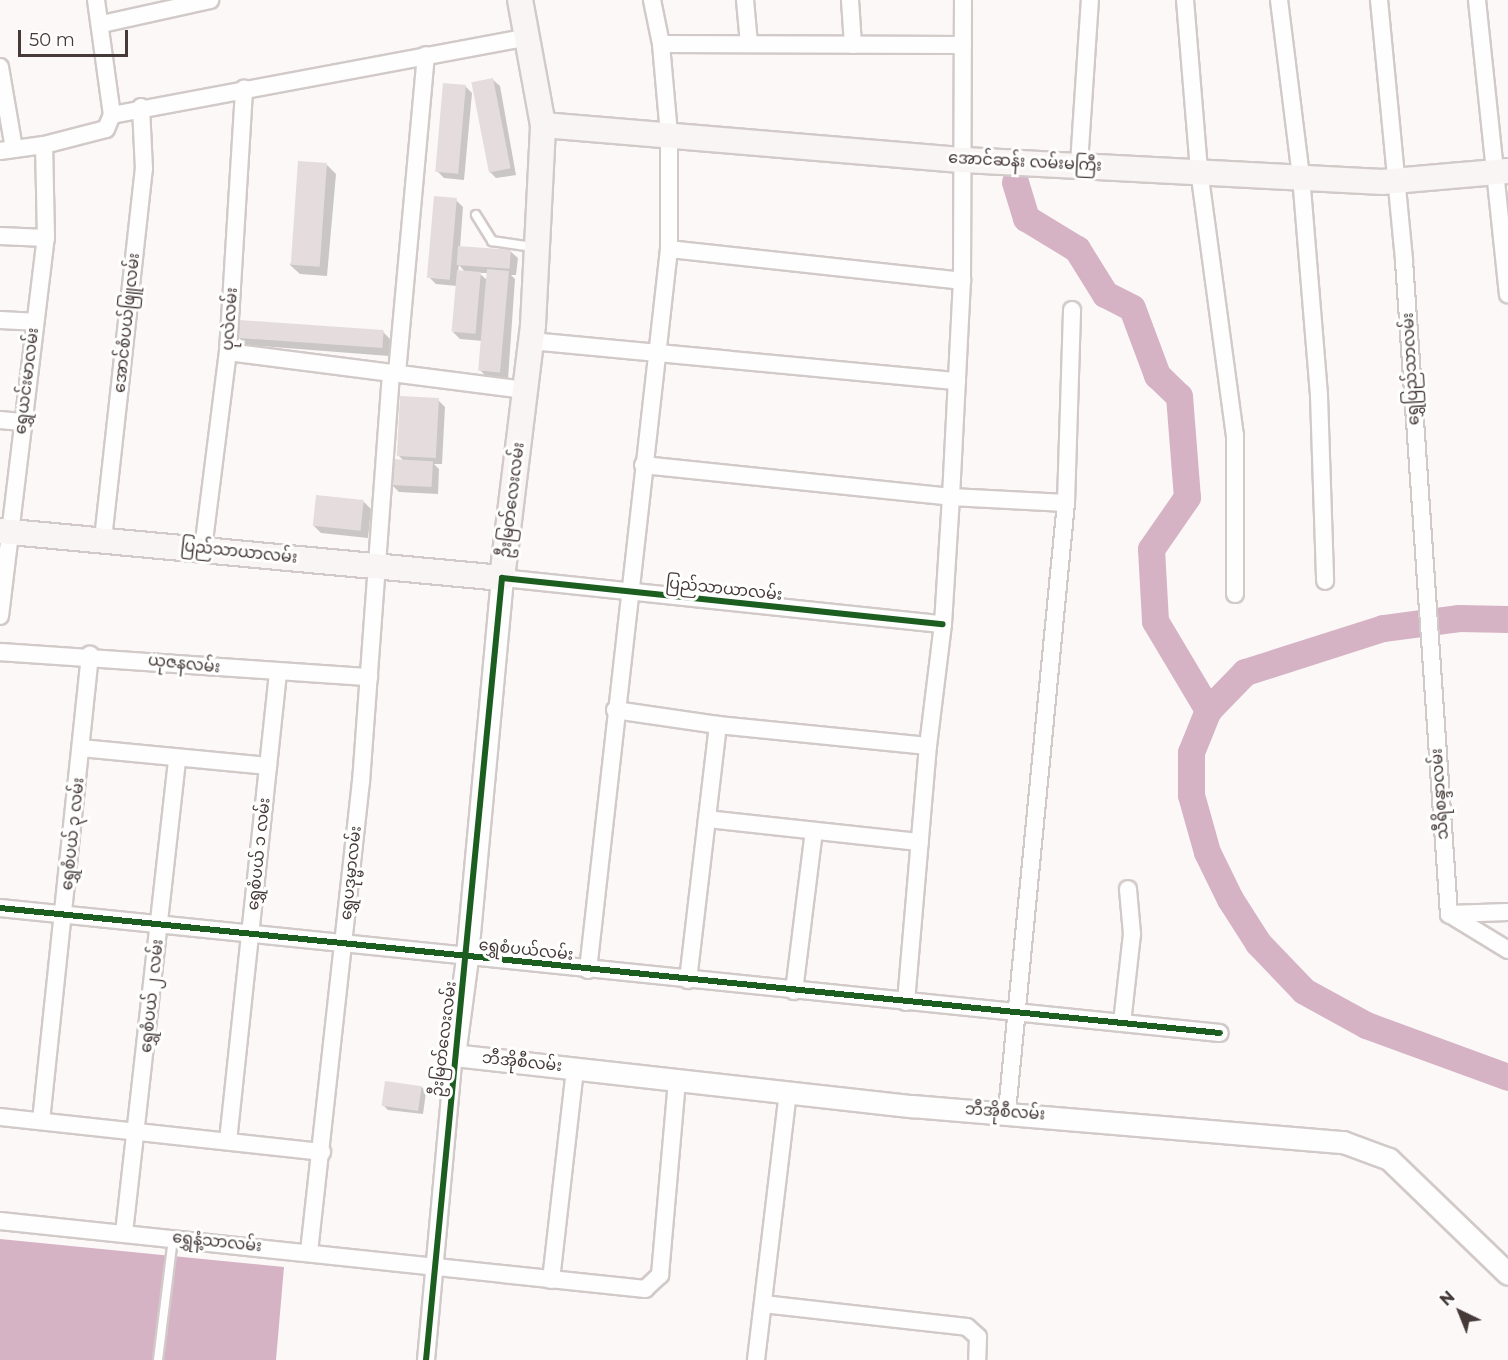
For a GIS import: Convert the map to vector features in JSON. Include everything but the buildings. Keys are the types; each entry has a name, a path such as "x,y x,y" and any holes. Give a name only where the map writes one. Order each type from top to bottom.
{"main road":[{"name":"ဦးမြတ်လေးလမ်း","path":"502,578 531,341 543,125 520,0"},
{"name":"အောင်ဆန်း လမ်းမကြီး","path":"543,125 964,160 1199,170 1301,177 1398,180 1502,172"},
{"name":"ပြည်သာယာလမ်း","path":"4,531 502,578"}],"street":[{"path":"0,67 7,150 44,145 106,129 112,115 102,24 96,0"},
{"path":"102,24 210,0"},
{"path":"588,970 628,593 669,249 669,134 661,44 652,0"},
{"path":"745,0 749,44"},
{"path":"850,0 853,45"},
{"path":"906,1002 928,746 943,624 951,497 962,281 963,0"},
{"path":"1079,164 1090,0"},
{"path":"1185,0 1199,170 1235,435 1235,594"},
{"path":"1279,0 1301,177 1319,396 1325,580"},
{"name":"ရွှေပြည်သာလမ်း","path":"1379,0 1398,180 1431,673"},
{"path":"1477,0 1502,172 1508,294"},
{"path":"112,115 141,107 527,37"},
{"path":"661,44 963,45"},
{"name":"ရွှေပဒုမ္မာလမ်း","path":"309,1252 344,944 394,373 426,55"},
{"name":"ပုလဲလမ်း","path":"203,549 228,352 244,88"},
{"name":"အောင်စံပယ်ဖြူလမ်း","path":"103,539 144,169 141,107"},
{"name":"ရွှေယင်းမာလမ်း","path":"0,616 4,531 22,422 46,238 44,145"},
{"path":"0,236 46,238"},
{"path":"669,249 962,281"},
{"path":"1007,1111 1066,503 1072,310"},
{"path":"0,320 34,322"},
{"path":"531,341 656,356 957,381"},
{"path":"228,352 525,390"},
{"path":"0,420 22,422"},
{"path":"643,465 951,497 1066,503"},
{"name":"ပြည်သာယာလမ်း","path":"502,578 628,593 943,624"},
{"name":"ဦးမြတ်လေးလမ်း","path":"426,1360 454,1055 467,958 502,578"},
{"name":"ယုဇနလမ်း","path":"0,652 90,655 278,673 369,677"},
{"name":"ရွှေစံပယ် ၃ လမ်း","path":"41,1121 65,915 90,655"},
{"name":"ရွှေစံပယ် ၁ လမ်း","path":"228,1141 278,673"},
{"name":"သီရိစန္ဒာလမ်း","path":"1431,673 1449,914"},
{"path":"615,710 718,725 928,746"},
{"path":"688,980 718,725"},
{"path":"81,748 268,766"},
{"name":"ရွှေစံပယ် ၂ လမ်း","path":"124,1233 177,758"},
{"path":"707,819 920,842"},
{"path":"794,991 814,831"},
{"path":"1122,1023 1132,934 1128,889"},
{"name":"ရွှေစံပယ်လမ်း","path":"0,908 251,936 1220,1033"},
{"path":"1449,914 1508,912"},
{"path":"1449,914 1508,950"},
{"name":"ဘီအိုစီလမ်း","path":"454,1055 912,1106 1007,1111 1343,1142 1389,1159 1508,1274"},
{"path":"551,1280 575,1068"},
{"name":"ရွှေနံ့သာလမ်း","path":"0,1221 645,1289 660,1275 678,1079"},
{"path":"756,1360 788,1092"},
{"path":"0,1117 322,1152"},
{"path":"763,1304 968,1326 978,1337 977,1360"}],"lane":[{"path":"476,215 492,241 537,247"},
{"path":"159,1360 173,1238"}],"shaded area":[{"path":"0,1239 284,1267 276,1360 0,1360"}],"waterway":[{"path":"1015,182 1026,218 1077,249 1105,294 1132,308 1157,375 1179,396 1187,497 1151,549 1155,621 1208,710"},
{"path":"1508,619 1459,618 1383,628 1245,672 1208,710 1191,752 1191,795 1207,852 1230,899 1258,943 1304,991 1366,1025 1508,1077"}],"cycle path":[{"path":"426,1360 502,578 943,624"},
{"path":"0,908 1220,1033"}]}
